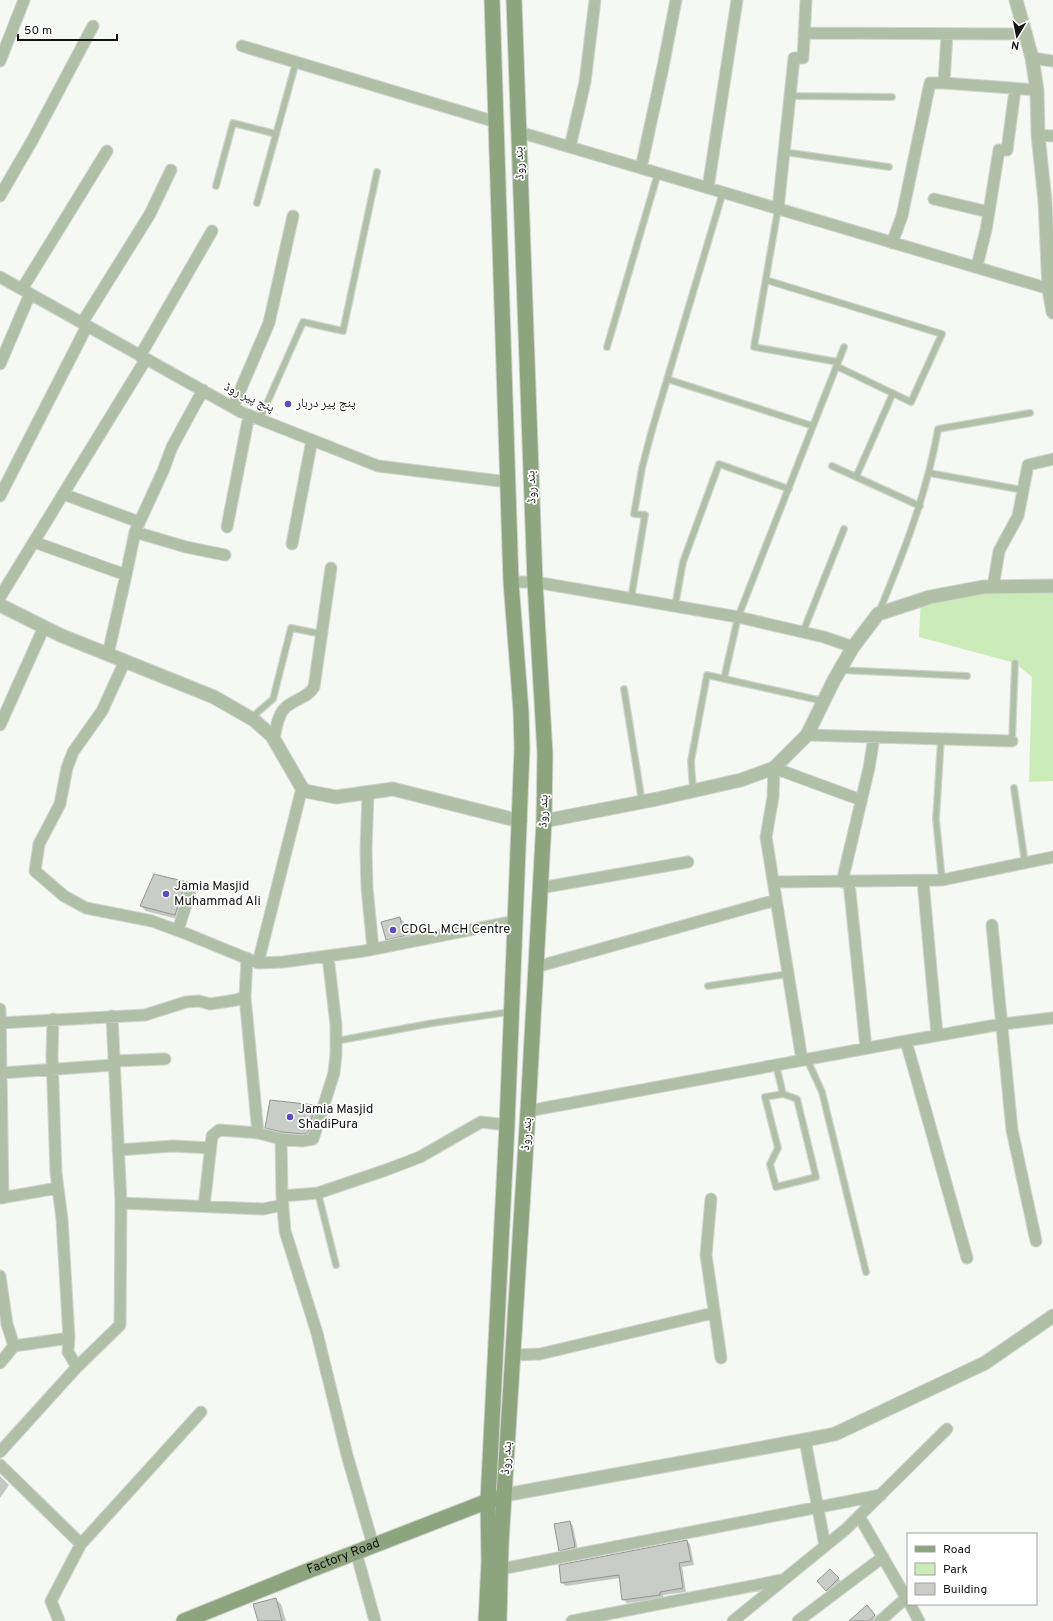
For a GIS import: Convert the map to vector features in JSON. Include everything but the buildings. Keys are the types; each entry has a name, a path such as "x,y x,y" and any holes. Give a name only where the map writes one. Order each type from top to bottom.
{"main road":[{"name":"بند روڈ","path":"486,1621 489,1562 488,1501 507,1124 522,749 521,711 511,582 492,0"},
{"name":"بند روڈ","path":"499,1621 544,821 545,754 535,582 514,0"},
{"name":"Factory Road","path":"184,1621 211,1616 373,1545 505,1495"}],"street":[{"path":"0,61 24,0"},
{"path":"570,147 585,82 595,0"},
{"path":"641,168 664,67 676,0"},
{"path":"708,188 737,0"},
{"path":"778,209 794,58 803,58 806,0"},
{"path":"1016,0 1032,58 1037,90 1038,135 1045,201 1053,312"},
{"path":"0,196 33,139 93,26"},
{"path":"804,32 1025,34"},
{"path":"944,83 947,34"},
{"path":"242,46 496,122"},
{"path":"1032,58 1053,61"},
{"path":"892,242 902,216 930,83 1015,90 1037,90"},
{"path":"977,266 989,212 999,150 1007,150 1015,90"},
{"path":"519,132 1051,289"},
{"path":"1038,135 1053,136"},
{"path":"0,364 26,292 107,151"},
{"path":"0,496 85,324 120,260 150,214 171,170"},
{"path":"934,199 989,212"},
{"path":"233,407 270,323 293,216"},
{"path":"0,597 63,494 143,357 212,231"},
{"name":"پنج پیر روڈ","path":"0,277 249,415 378,466 508,482"},
{"path":"108,654 137,527 163,471 172,447 203,390"},
{"path":"227,527 249,415"},
{"path":"292,544 312,440"},
{"path":"993,587 999,551 1018,516 1028,465 1053,459"},
{"path":"63,494 186,547 225,555"},
{"path":"34,542 126,575"},
{"path":"274,739 279,718 284,710 310,693 314,687 331,568"},
{"path":"511,582 535,582 738,617 824,637 853,647"},
{"path":"544,821 694,791 741,780 774,768 807,735 853,647 878,614 930,597 983,587 1053,586"},
{"path":"0,605 60,635 214,697 251,718 274,739 305,791 336,797 393,789 520,821"},
{"path":"1,720 44,627"},
{"path":"125,662 102,711 73,752 60,804 39,844 35,871 64,896 86,908 152,921 178,930 258,963 283,962 373,949 515,921"},
{"path":"807,735 1012,741"},
{"path":"866,1048 846,882 874,737"},
{"path":"774,768 861,800"},
{"path":"774,768 773,797 766,837 788,974 805,1059"},
{"path":"258,963 302,788"},
{"path":"368,792 366,850 367,888 373,949"},
{"path":"773,882 942,880 1053,857"},
{"path":"540,888 688,862"},
{"path":"923,881 937,1035"},
{"path":"178,930 190,892"},
{"path":"536,967 776,900"},
{"path":"992,925 1012,1130 1036,1240"},
{"path":"204,1206 212,1136 219,1130 258,1133 281,1139 302,1141 313,1139 334,1073 336,1025 328,956"},
{"path":"246,958 246,997 258,1133"},
{"path":"1,1023 145,1015 186,1002 199,1001 210,1004 246,997"},
{"path":"0,1009 2,1073 1,1198 58,1188"},
{"path":"0,1452 78,1367 120,1325 121,1202 112,1016"},
{"path":"528,1111 937,1035 1002,1024 1053,1018"},
{"path":"53,1019 56,1173 62,1219 69,1338 68,1352 78,1367"},
{"path":"906,1041 967,1258"},
{"path":"2,1073 165,1059"},
{"path":"121,1202 263,1209 282,1201 318,1193 420,1157 481,1122 507,1124"},
{"path":"281,1139 282,1201 285,1231 317,1333 347,1455 373,1545"},
{"path":"118,1150 173,1146 210,1148"},
{"path":"711,1199 706,1255 721,1358"},
{"path":"0,1276 2,1308 14,1346"},
{"path":"514,1355 540,1354 714,1313"},
{"path":"505,1495 834,1434 985,1363 1053,1316"},
{"path":"0,1363 14,1346 69,1338"},
{"path":"59,1621 51,1601 81,1544 202,1412"},
{"path":"733,1621 825,1546 859,1516 947,1429"},
{"path":"805,1440 825,1546"},
{"path":"0,1465 81,1544"},
{"path":"501,1569 880,1495"},
{"path":"859,1516 907,1599"},
{"path":"356,1552 375,1621"},
{"path":"798,1621 883,1557"},
{"path":"572,1621 784,1580"},
{"path":"880,1621 907,1602"},
{"path":"910,1605 919,1621"}],"lane":[{"path":"257,203 296,62"},
{"path":"790,96 892,97"},
{"path":"216,186 233,123 276,134"},
{"path":"784,152 889,167"},
{"path":"260,419 303,322 343,330 377,172"},
{"path":"607,347 658,173"},
{"path":"631,599 645,515 634,514 642,468 723,192"},
{"path":"766,280 942,334 911,402 837,364 754,348 778,209"},
{"path":"724,679 738,617 844,347"},
{"path":"667,379 813,426"},
{"path":"856,477 893,393"},
{"path":"878,614 920,506 929,473 938,429 1030,412"},
{"path":"675,606 684,562 719,464 789,489"},
{"path":"832,466 920,506"},
{"path":"929,473 1023,490"},
{"path":"803,632 844,529"},
{"path":"251,718 274,699 291,628 322,634"},
{"path":"1012,741 1015,663"},
{"path":"840,670 967,676"},
{"path":"694,791 692,761 707,675 824,701"},
{"path":"624,690 642,802"},
{"path":"941,739 936,819 942,880"},
{"path":"1014,788 1024,863"},
{"path":"708,986 788,974"},
{"path":"336,1041 511,1012"},
{"path":"805,1059 822,1092 866,1272"},
{"path":"776,1064 784,1094"},
{"path":"784,1094 797,1099 816,1177 776,1187 770,1164 778,1148 765,1097 784,1094"},
{"path":"318,1193 336,1265"}],"green space":[{"path":"1053,586 1053,781 1029,782 1032,677 1015,663 919,637 921,600 930,597"}],"place":[{"name":"پنج پیر دربار","path":"288,404"},
{"name":"Jamia Masjid Muhammad Ali","path":"166,894"},
{"name":"CDGL, MCH Centre","path":"393,930"},
{"name":"Jamia Masjid ShadiPura","path":"290,1117"}]}
